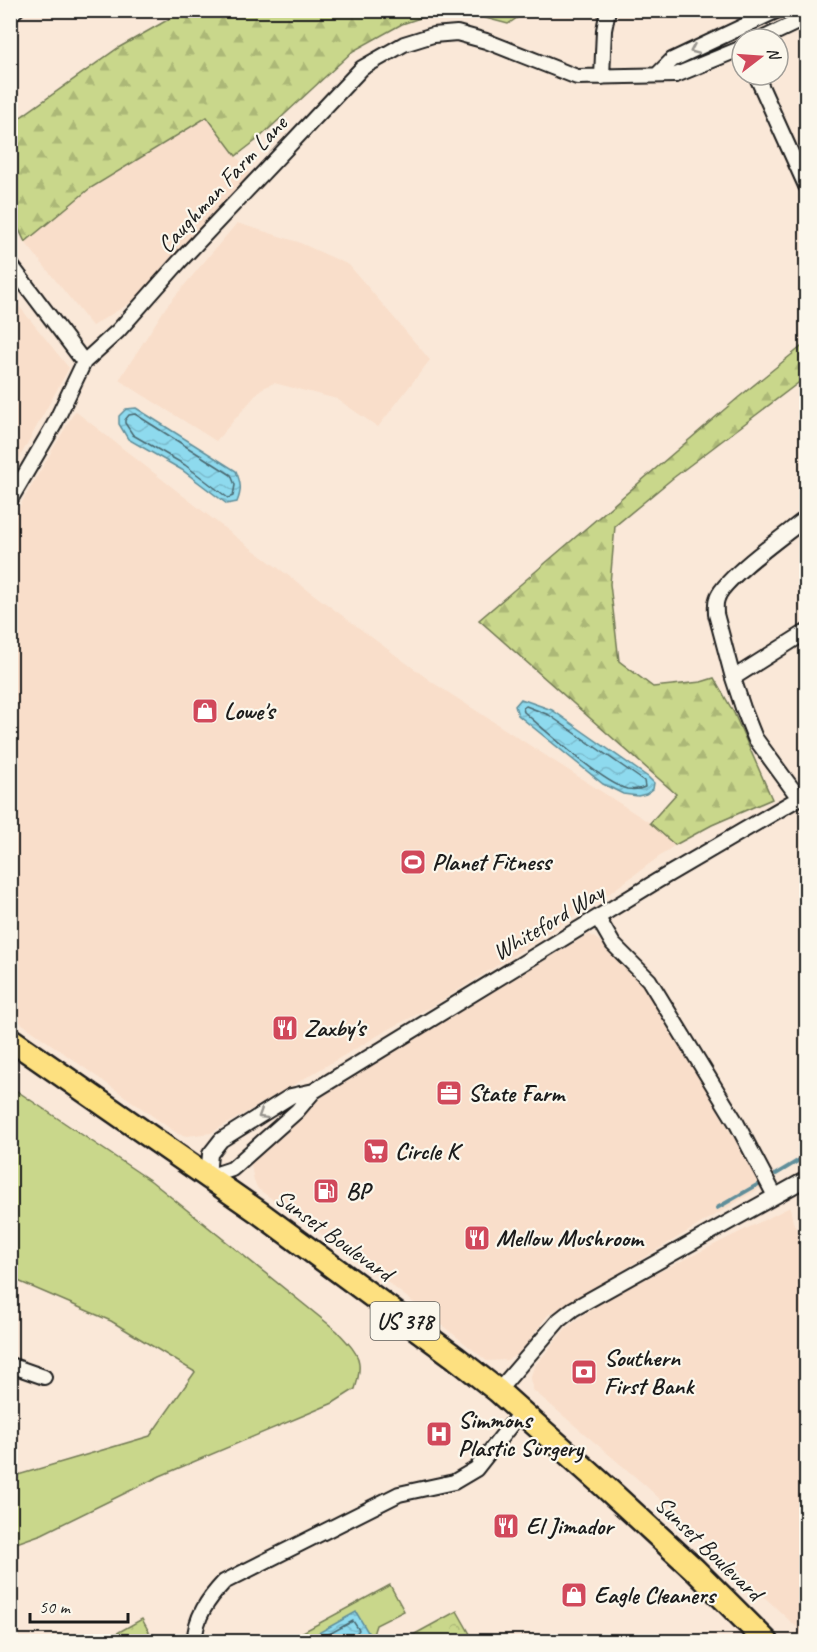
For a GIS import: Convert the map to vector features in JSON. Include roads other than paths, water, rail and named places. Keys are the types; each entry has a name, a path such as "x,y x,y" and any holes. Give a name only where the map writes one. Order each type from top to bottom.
{"main road":[{"name":"Sunset Boulevard","path":"10,1039 208,1177 432,1340 498,1391 671,1548 767,1641"}],"street":[{"path":"10,14 16,10"},
{"path":"602,77 604,30 608,10"},
{"path":"752,27 778,10"},
{"path":"788,27 807,18"},
{"name":"Caughman Farm Lane","path":"10,500 54,425 84,362 118,331 180,261 362,68 404,44 433,35 457,33 486,41 578,77 676,75 730,53"},
{"path":"657,75 672,60 730,39"},
{"path":"762,87 807,186"},
{"path":"10,264 84,362"},
{"path":"803,796 755,738 742,708 716,614 717,598 737,574 807,518"},
{"path":"733,678 807,632"},
{"name":"Whiteford Way","path":"314,1090 297,1112 232,1169 208,1177 210,1154 220,1140 291,1096 314,1090 803,796"},
{"path":"598,918 613,944 642,970 649,980 736,1124 775,1196"},
{"path":"498,1391 559,1320 573,1309 807,1179"},
{"path":"10,1365 44,1377"},
{"path":"195,1641 199,1617 212,1595 224,1582 399,1494 454,1482 476,1469 521,1412"}],"water":[{"path":"136,408 236,471 240,486 237,502 227,504 182,470 128,439 119,424 119,416 126,409"},
{"path":"521,699 552,710 648,777 654,783 653,789 638,796 623,794 603,784 518,715 515,706"},
{"path":"356,1612 369,1634 355,1641 316,1641 313,1636"}],"waterway":[{"path":"776,1174 806,1156"},
{"path":"717,1208 757,1185"}],"place":[{"name":"Lowe's","path":"205,711"},
{"name":"Planet Fitness","path":"413,862"},
{"name":"Zaxby's","path":"285,1028"},
{"name":"State Farm","path":"449,1093"},
{"name":"Circle K","path":"376,1151"},
{"name":"BP","path":"326,1191"},
{"name":"Mellow Mushroom","path":"477,1238"},
{"name":"Southern First Bank","path":"584,1372"},
{"name":"Simmons Plastic Surgery","path":"439,1434"},
{"name":"El Jimador","path":"506,1526"},
{"name":"Eagle Cleaners","path":"574,1595"}]}
